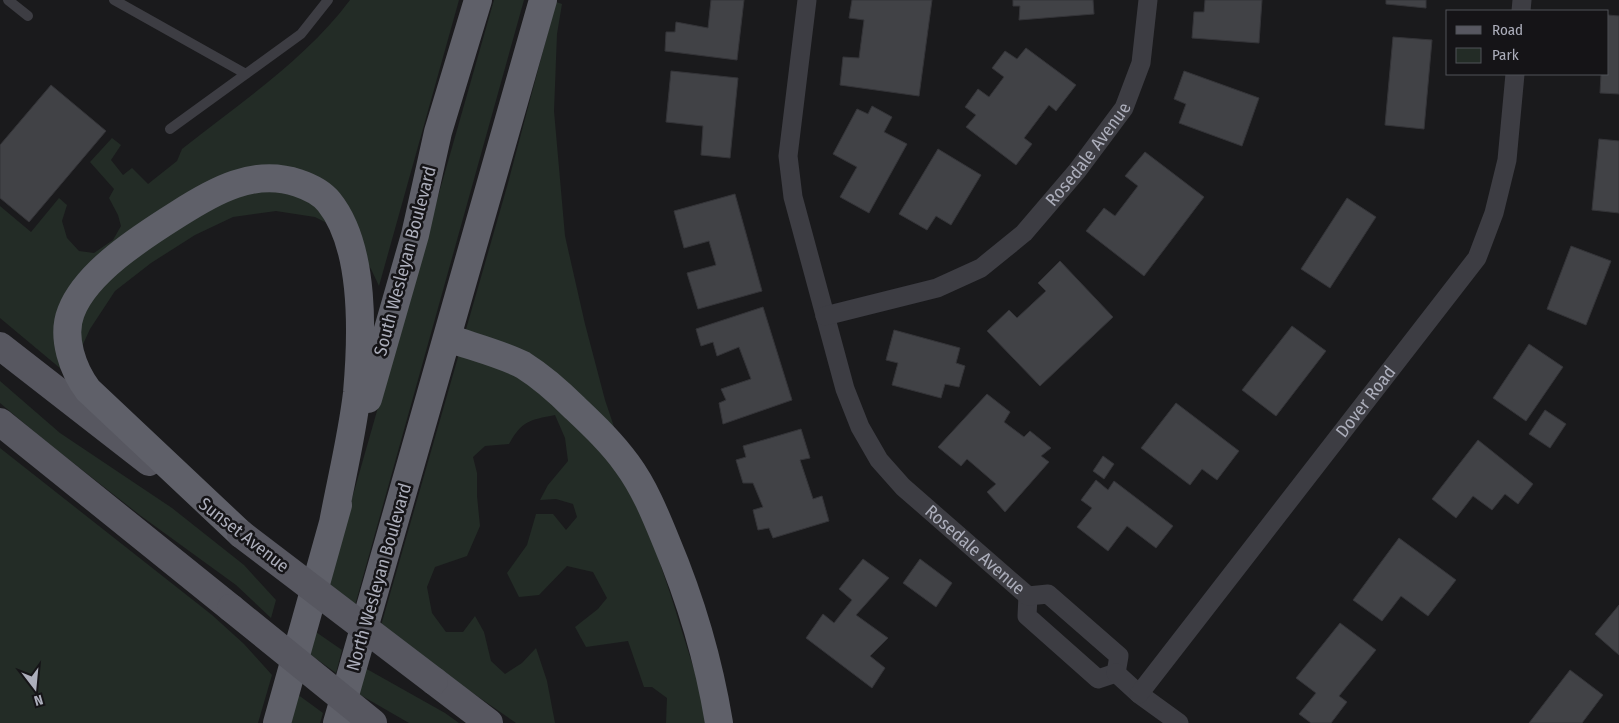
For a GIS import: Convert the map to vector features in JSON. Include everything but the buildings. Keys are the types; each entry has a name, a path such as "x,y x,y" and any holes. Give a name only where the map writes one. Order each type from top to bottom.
{"highway":[{"name":"South Wesleyan Boulevard","path":"333,523 415,235 438,132 478,0"},
{"path":"543,0 448,338 521,364 539,376 561,394 604,436 627,463 641,485 663,534 732,723"},
{"path":"241,534 88,390 78,377 68,343 67,328 76,300 88,284 126,248 206,196 238,182 272,178 290,180 311,187 328,201 338,214 353,253 357,277 360,358 356,395 333,523 277,723"},
{"name":"North Wesleyan Boulevard","path":"337,723 448,338"},
{"path":"688,599 719,723"}],"main road":[{"name":"Sunset Avenue","path":"0,346 241,534 490,723"},
{"path":"0,422 373,723"}],"street":[{"name":"Rosedale Avenue","path":"807,0 788,156 793,197 845,390 860,427 879,460 903,487 1028,596 1027,616 1098,678 1116,673"},
{"name":"Rosedale Avenue","path":"826,316 937,288 981,268 1024,233 1077,171 1124,108 1141,63 1148,0"},
{"name":"Dover Road","path":"1139,694 1477,258 1494,212 1507,160 1515,75"},
{"path":"1028,596 1048,594 1118,656 1116,673 1139,694 1179,723"}],"lane":[{"path":"8,0 28,16"},
{"path":"114,0 246,74"},
{"path":"170,129 301,34 328,0"}],"green space":[{"path":"350,0 459,0 379,286 371,269 347,233 315,217 276,211 233,217 195,235 151,263 115,291 90,329 79,353 73,379 0,318 0,206 31,232 59,198 67,205 62,221 67,238 79,251 94,253 113,240 121,226 118,215 109,198 114,189 90,162 112,138 121,145 111,160 123,175 132,168 148,184 177,161 182,149 271,80 313,42"},
{"path":"494,0 524,0 354,609 326,590"},
{"path":"556,2 562,4 557,34 554,111 565,236 605,400 671,596 706,708 707,723 666,723 667,698 652,687 644,687 628,641 586,647 575,627 598,609 607,598 593,572 567,566 539,595 519,597 507,573 527,545 536,514 553,514 566,530 577,517 573,504 556,499 540,500 548,485 568,461 565,438 555,415 532,420 518,430 509,444 485,446 473,457 477,473 480,526 467,556 435,567 427,587 432,613 446,632 463,632 475,616 484,632 491,661 505,674 522,663 536,648 547,681 555,723 516,723 380,629 508,183"},
{"path":"0,381 60,433 172,508 244,565 276,600 271,618 236,585 141,516 0,403"},
{"path":"0,448 212,615 244,644 272,675 258,723 0,723"},
{"path":"313,630 342,650 336,673 308,653"},
{"path":"365,668 445,713 459,723 409,723 357,693"},
{"path":"297,694 323,713 320,723 289,723"}]}
